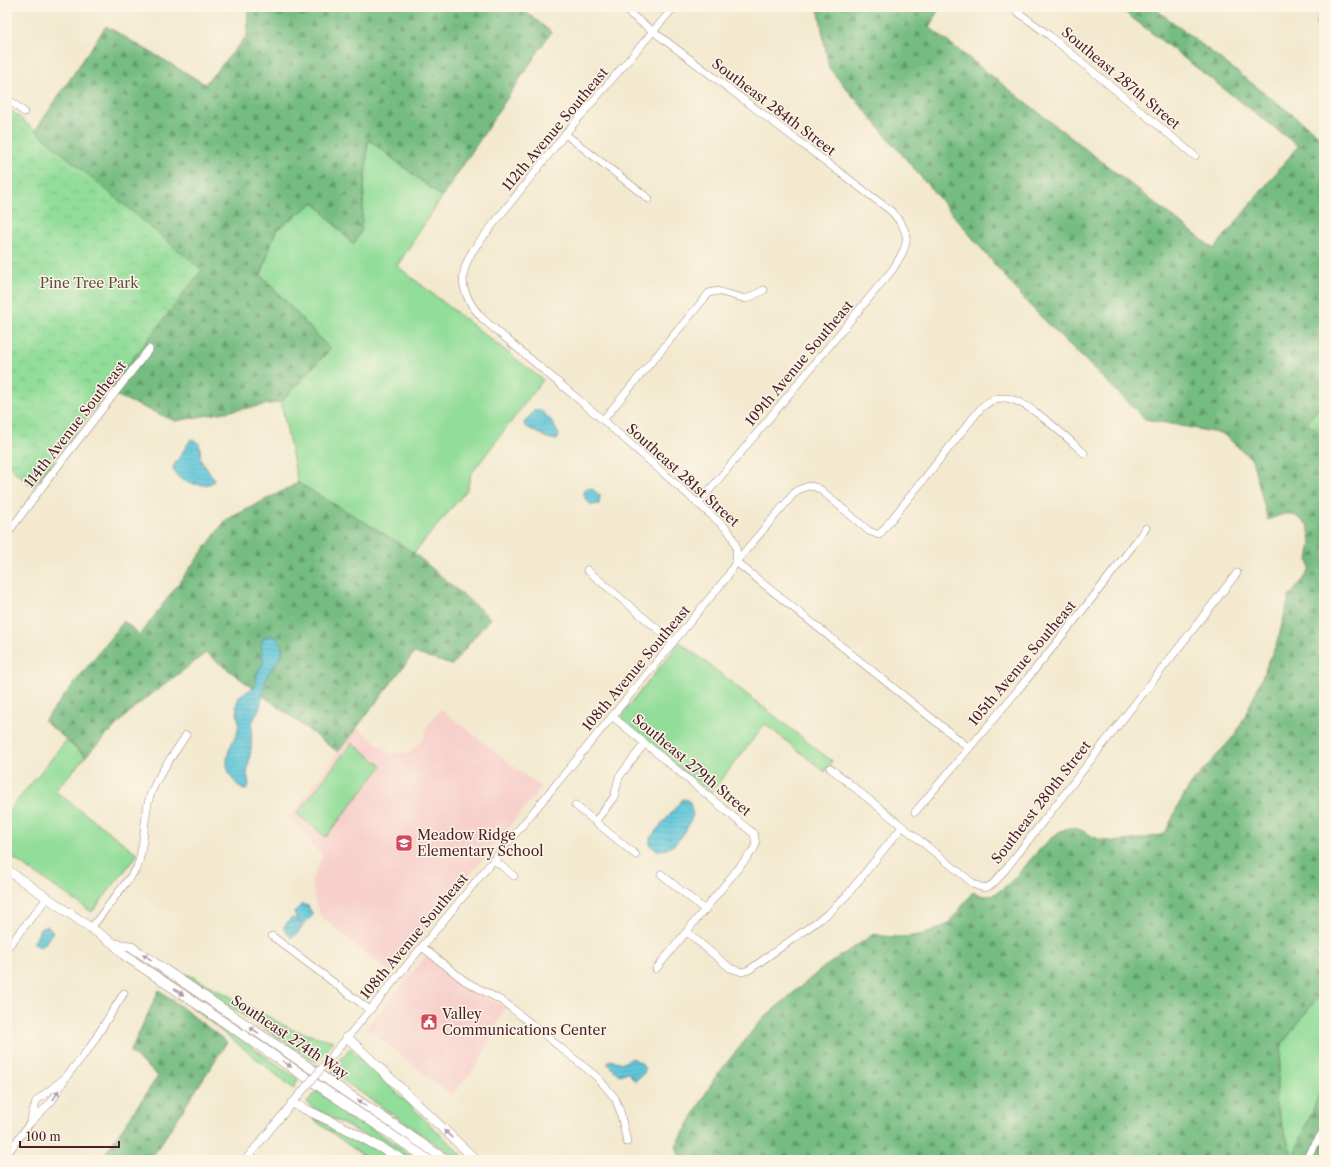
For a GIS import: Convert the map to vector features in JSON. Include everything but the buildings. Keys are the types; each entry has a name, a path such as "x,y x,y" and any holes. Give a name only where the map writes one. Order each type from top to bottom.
{"main road":[{"name":"Southeast 274th Way","path":"7,870 92,927 114,944 124,955 429,1160"},
{"name":"Southeast 274th Way","path":"114,944 130,946 446,1160"},
{"path":"347,1037 476,1160"},
{"path":"292,1103 345,1128 403,1160"}],"street":[{"name":"Southeast 284th Street","path":"621,7 891,211 901,222 906,233"},
{"name":"112th Avenue Southeast","path":"464,272 467,260 476,246 565,134 674,7"},
{"name":"Southeast 287th Street","path":"1011,7 1050,36 1195,156"},
{"path":"1324,9 1321,20 1324,28"},
{"path":"7,98 24,112"},
{"path":"565,134 649,199"},
{"name":"109th Avenue Southeast","path":"698,504 893,269 903,254 906,233"},
{"name":"Southeast 281st Street","path":"464,272 464,291 474,310 603,420 733,537 738,552 736,562"},
{"path":"603,420 709,293 717,291 746,299 764,290"},
{"name":"114th Avenue Southeast","path":"7,534 54,470 149,349"},
{"name":"108th Avenue Southeast","path":"245,1160 494,860 727,577 736,562 796,491 806,485 814,486 821,490 869,531 878,535 981,408 992,400 1005,397 1028,406 1084,452"},
{"name":"105th Avenue Southeast","path":"915,812 1105,583 1146,528"},
{"path":"736,562 969,748"},
{"path":"587,570 673,642"},
{"name":"Southeast 280th Street","path":"830,768 974,884 982,889 991,886 1237,573"},
{"name":"Southeast 279th Street","path":"612,716 754,834 756,844 754,849 705,910"},
{"path":"92,927 137,868 140,859 144,824 150,796 186,734"},
{"path":"595,822 616,794 619,777 645,743"},
{"path":"575,805 636,854"},
{"path":"687,932 730,968 742,972 748,970 829,913 846,895 902,827"},
{"path":"494,860 514,876"},
{"path":"656,969 705,910 661,874"},
{"path":"7,948 48,897"},
{"path":"272,936 370,1010"},
{"path":"422,947 465,981 504,1002 597,1077 615,1098 620,1111 626,1142"},
{"path":"7,1154 30,1123 52,1101 66,1077 90,1047 124,993"},
{"path":"30,1123 36,1101 66,1077"},
{"path":"1304,1160 1324,1130"}],"shaded area":[{"name":"Meadow Ridge Elementary School","path":"441,709 541,788 390,973 321,916 315,901 312,880 323,856 311,845 311,841 289,817 357,728 391,754 397,752 407,754 423,740 428,725"},
{"path":"427,955 467,987 505,1007 480,1061 452,1096 366,1028"}],"green space":[{"path":"248,7 520,7 551,32 442,197 368,139 361,231 353,245 314,202 276,230 261,275 330,349 281,402 175,421 108,392 7,249 42,174 35,131 106,26 205,84 247,36"},
{"path":"818,7 940,7 929,27 1214,249 1298,146 1118,7 1153,7 1324,139 1324,989 1282,1044 1275,1104 1293,1157 1324,1084 1324,1160 1293,1160 1293,1158 1290,1160 681,1160 676,1146 714,1079 761,1020 824,967 874,934 902,937 922,934 941,928 951,920 973,892 985,896 994,894 1004,888 1045,844 1065,829 1079,829 1101,840 1108,841 1132,840 1162,835 1167,829 1191,784 1236,734 1278,640 1289,597 1306,576 1310,568 1308,560 1311,542 1308,525 1297,517 1289,514 1281,515 1268,520 1252,459 1223,434 1145,419 1030,306 829,68"},
{"name":"Pine Tree Park","path":"7,107 202,270 33,487 7,465"},
{"path":"368,139 442,197 397,266 543,380 471,474 467,490 414,553 298,483 281,402 330,349 261,275 276,230 314,202 353,245 361,231"},
{"path":"1324,400 1324,436 1307,423"},
{"path":"298,483 414,553 490,618 452,665 414,653 338,752 206,653 135,707 86,756 44,721 124,621 140,635 226,520"},
{"path":"680,642 832,761 825,772 765,724 711,793 624,724 622,719 623,713"},
{"path":"66,741 86,756 55,791 138,854 92,912 7,854 7,813"},
{"path":"352,743 382,766 326,837 297,814"},
{"path":"171,969 191,976 295,1031 334,1041 316,1062"},
{"path":"1324,989 1324,1084 1293,1157 1275,1104 1282,1044"},
{"path":"159,990 227,1042 153,1156 154,1160 101,1160 158,1076 130,1052"},
{"path":"178,996 298,1079 294,1089"},
{"path":"350,1048 464,1157 464,1160 459,1160 331,1072"},
{"path":"317,1091 418,1160 411,1160 313,1108 307,1103"},
{"path":"313,1119 323,1121 394,1160 369,1160"}],"water":[{"path":"539,409 551,420 559,435 557,440 547,438 525,426 524,423 534,411"},
{"path":"191,439 198,442 201,461 213,477 214,481 211,483 198,485 189,483 180,479 174,471 173,467"},
{"path":"587,488 593,489 600,496 599,504 592,505 586,500 583,493"},
{"path":"270,635 280,642 282,654 267,675 260,707 252,723 251,749 247,773 249,785 247,789 243,790 232,779 229,773 227,761 228,755 238,731 238,700 242,694 255,687 257,674 263,663 261,644 263,639"},
{"path":"683,799 688,800 691,804 693,814 688,826 675,844 663,850 656,850 650,845 650,838"},
{"path":"302,904 308,906 313,915 305,923 299,921 303,926 296,935 291,938 283,928 291,918 297,920 294,912"},
{"path":"47,926 53,931 44,945 39,947 33,942 36,939 40,929"},
{"path":"633,1058 641,1063 645,1069 644,1073 635,1081 628,1072 619,1075 607,1063 610,1060 623,1063"}],"place":[{"name":"Meadow Ridge Elementary School","path":"404,843"},
{"name":"Valley Communications Center","path":"429,1022"}]}
